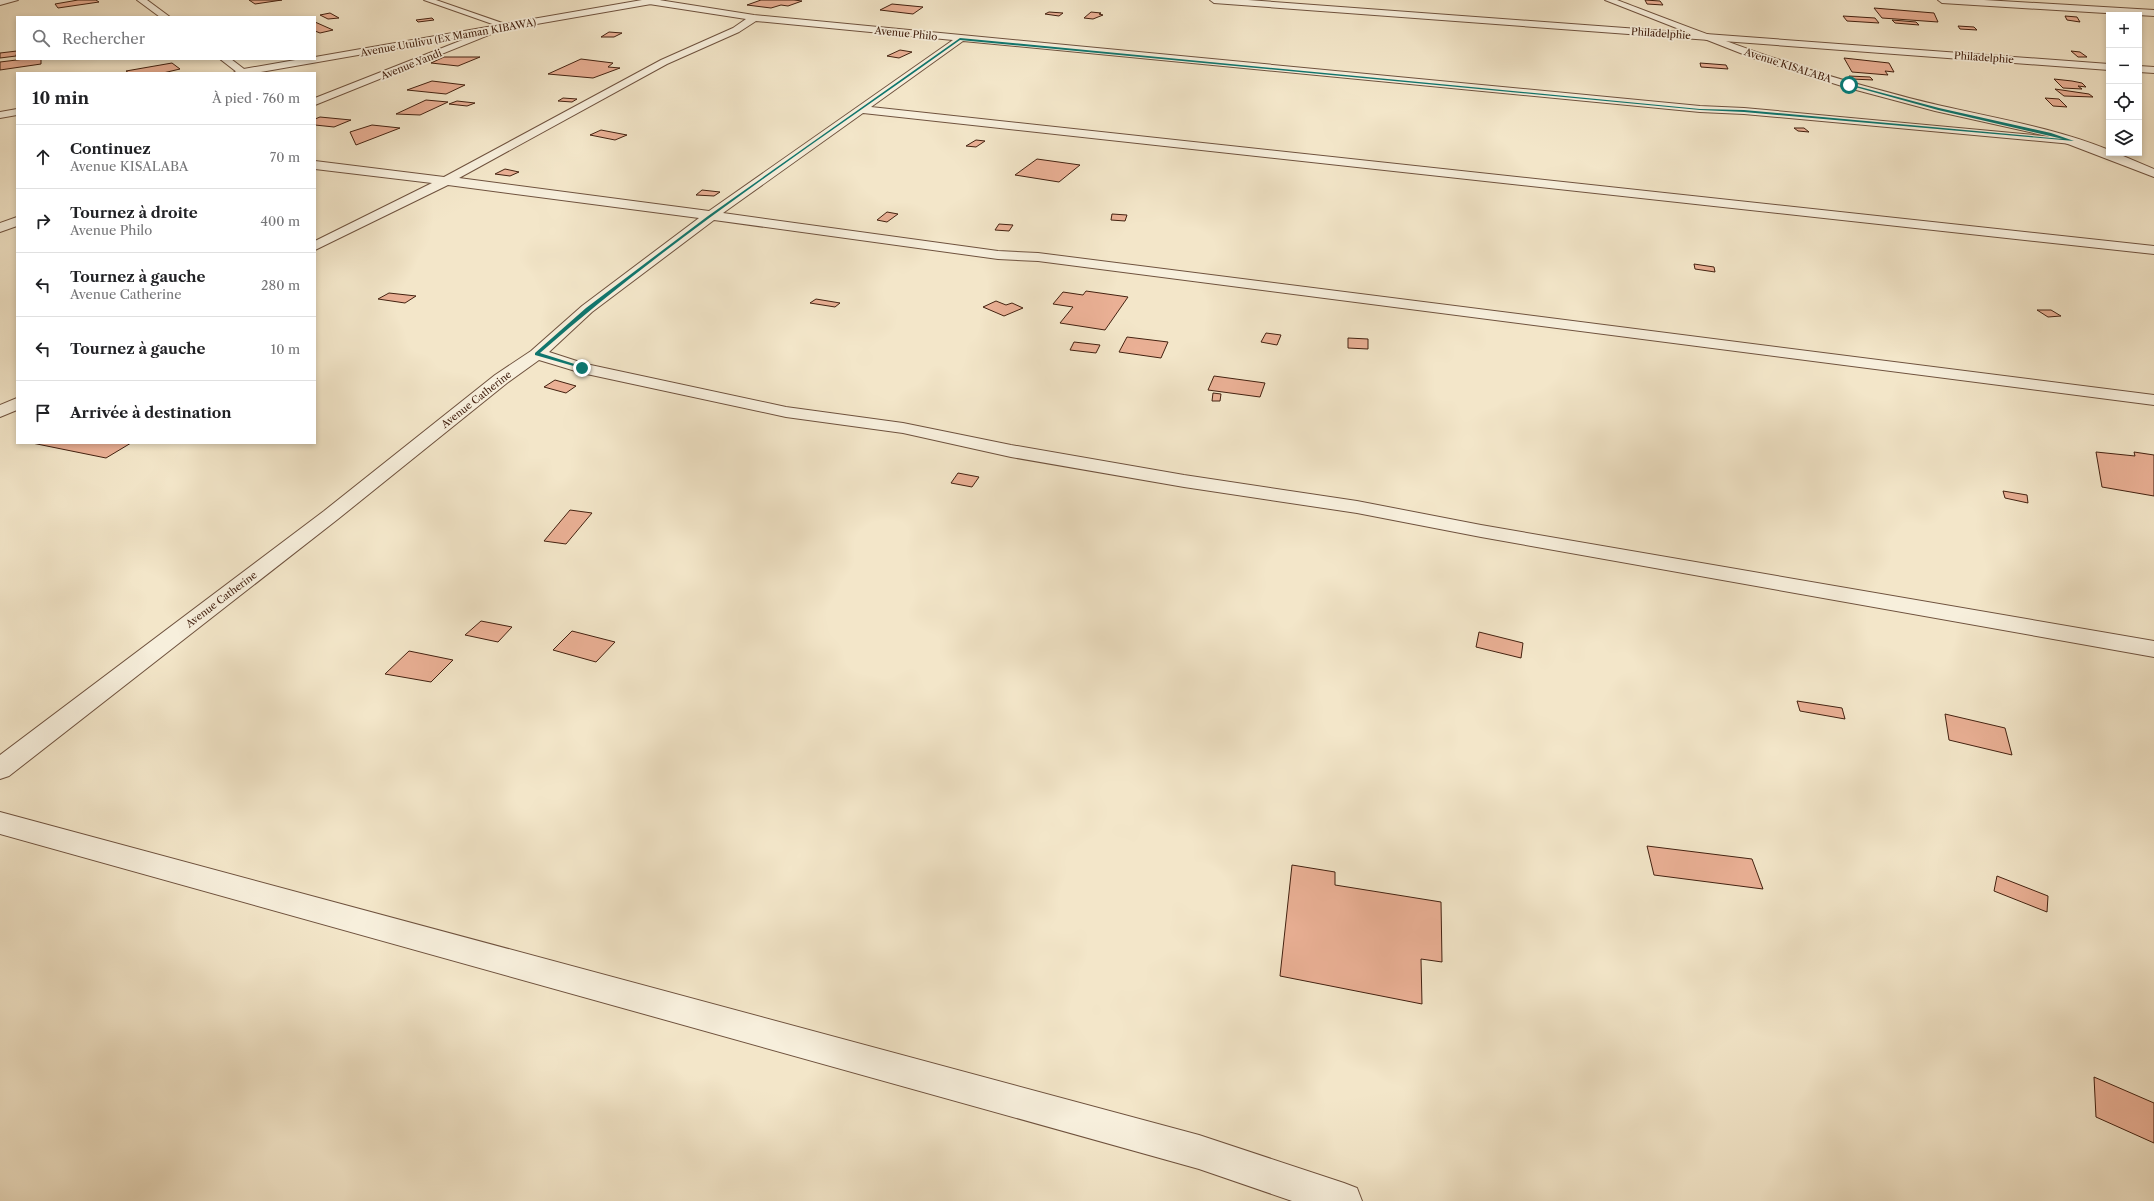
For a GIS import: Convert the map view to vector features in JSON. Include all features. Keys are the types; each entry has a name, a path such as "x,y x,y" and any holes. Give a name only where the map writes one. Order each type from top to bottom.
{"street":[{"path":"0,2 14,0"},
{"path":"141,0 165,16"},
{"path":"428,0 506,26"},
{"name":"Philadelphie","path":"1214,0 2106,67"},
{"name":"Avenue KISALABA","path":"1609,0 1756,56 1849,85 1939,109 2050,133 2154,173"},
{"path":"1942,0 2154,13"},
{"name":"Avenue Utulivu (Ex Maman KIBAWA)","path":"316,60 653,1"},
{"name":"Avenue Philo","path":"653,1 754,18 960,39 1700,110 1744,111 2072,141"},
{"path":"316,246 447,180 664,62 736,30 754,18"},
{"name":"Avenue Yandi","path":"316,102 506,26"},
{"name":"Avenue Catherine","path":"0,769 330,515 501,379 536,354 588,309 712,215 960,39"},
{"path":"226,60 240,72"},
{"name":"Avenue Utulivu (Ex Maman KIBAWA)","path":"247,72 314,60"},
{"path":"2142,69 2154,70"},
{"path":"861,109 2154,250"},
{"path":"0,116 16,112"},
{"path":"316,165 447,180 998,255 1038,257 2154,400"},
{"path":"0,228 16,221"},
{"path":"536,354 582,368 786,412 903,428 1011,451 1184,481 1357,507 1489,533 2154,649"},
{"path":"0,412 16,404"},
{"path":"0,823 1199,1152 1344,1201"}],"building":[{"path":"78,0 96,0 99,2 58,8 55,4"},
{"path":"249,0 282,0 255,4"},
{"path":"761,0 802,1 788,6 781,5 771,8 747,5"},
{"path":"1645,0 1660,1 1663,5 1647,4"},
{"path":"892,4 923,7 913,14 880,10"},
{"path":"1874,8 1934,13 1938,22 1882,18"},
{"path":"1049,12 1063,13 1059,16 1045,14"},
{"path":"1091,12 1101,13 1099,14 1103,15 1093,19 1084,18"},
{"path":"330,13 339,18 328,19 320,15"},
{"path":"1843,16 1875,18 1879,23 1847,21"},
{"path":"2065,16 2077,17 2080,22 2067,20"},
{"path":"432,18 434,20 418,22 416,20"},
{"path":"1892,20 1916,22 1919,25 1895,23"},
{"path":"316,22 333,30 320,33 316,31"},
{"path":"1958,26 1974,27 1977,30 1960,29"},
{"path":"609,32 622,33 614,37 601,37"},
{"path":"900,50 912,52 899,58 887,56"},
{"path":"16,51 16,56 0,58 0,53"},
{"path":"2071,51 2080,52 2087,57 2078,57"},
{"path":"444,57 480,57 458,66 431,63"},
{"path":"1844,58 1889,63 1894,72 1885,71 1888,75 1852,72"},
{"path":"581,59 613,63 608,67 620,68 593,78 548,74"},
{"path":"41,60 41,64 0,70 0,62"},
{"path":"172,63 180,69 167,72 126,71"},
{"path":"1700,63 1726,65 1728,69 1701,67"},
{"path":"1849,76 1870,77 1873,80 1852,79"},
{"path":"2054,79 2082,83 2086,87 2078,86 2082,89 2063,88"},
{"path":"432,81 465,85 446,94 407,90"},
{"path":"2055,89 2089,94 2093,97 2064,96"},
{"path":"563,98 577,99 572,102 558,101"},
{"path":"2045,98 2059,99 2067,107 2053,106"},
{"path":"426,100 448,102 420,115 396,114"},
{"path":"457,101 475,103 467,106 449,104"},
{"path":"320,117 351,120 334,127 316,125 316,119"},
{"path":"372,125 400,128 356,145 350,132"},
{"path":"1794,128 1804,128 1809,132 1798,131"},
{"path":"601,130 627,135 615,140 590,135"},
{"path":"976,140 985,141 976,147 966,146"},
{"path":"1037,159 1080,165 1059,182 1015,175"},
{"path":"505,169 519,172 510,176 495,174"},
{"path":"702,190 720,192 714,196 696,195"},
{"path":"887,212 898,214 887,222 877,220"},
{"path":"1112,214 1127,215 1125,221 1111,220"},
{"path":"999,224 1013,225 1009,231 995,230"},
{"path":"1694,264 1714,267 1715,272 1695,269"},
{"path":"1086,291 1128,297 1105,330 1060,323 1073,307 1053,304 1063,292 1083,295"},
{"path":"389,293 416,296 405,303 378,299"},
{"path":"816,299 840,303 835,307 810,303"},
{"path":"996,301 1006,305 1012,303 1023,308 1004,316 983,307"},
{"path":"2037,310 2051,310 2061,316 2048,317"},
{"path":"1266,333 1281,335 1277,345 1261,342"},
{"path":"1127,337 1168,342 1161,358 1119,352"},
{"path":"1348,338 1368,339 1368,349 1348,348"},
{"path":"1074,342 1100,345 1096,353 1070,350"},
{"path":"1214,376 1265,383 1260,397 1208,390"},
{"path":"555,380 576,386 566,393 544,387"},
{"path":"1213,393 1221,394 1220,401 1212,401"},
{"path":"37,444 129,444 106,458"},
{"path":"2096,452 2135,456 2134,452 2154,455 2154,496 2102,487"},
{"path":"958,473 979,477 972,487 951,483"},
{"path":"2003,491 2027,495 2028,503 2005,498"},
{"path":"570,510 592,513 566,544 544,541"},
{"path":"481,621 512,627 498,642 465,635"},
{"path":"572,631 615,642 596,662 553,650"},
{"path":"1479,632 1523,643 1521,658 1476,647"},
{"path":"409,651 453,660 431,682 385,674"},
{"path":"1797,701 1842,708 1845,719 1800,711"},
{"path":"1945,714 2005,728 2012,755 1949,740"},
{"path":"1647,846 1752,859 1763,889 1654,875"},
{"path":"1292,865 1335,872 1335,885 1441,902 1442,962 1421,959 1422,1004 1280,976"},
{"path":"1997,876 2048,896 2047,912 1994,891"},
{"path":"2094,1077 2154,1103 2154,1143 2096,1117"}],"route":[{"path":"582,368 536,354 588,309 710,216 960,39 1700,110 1744,111 2072,141 2050,133 1939,109 1849,85"}]}
